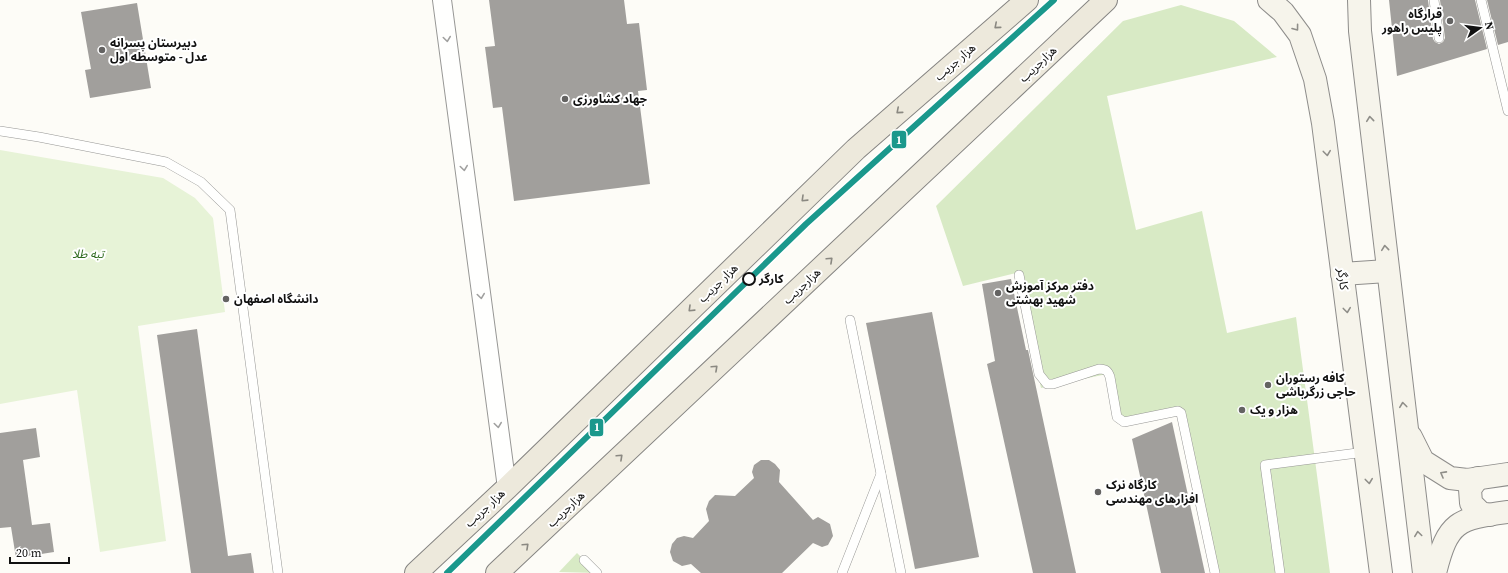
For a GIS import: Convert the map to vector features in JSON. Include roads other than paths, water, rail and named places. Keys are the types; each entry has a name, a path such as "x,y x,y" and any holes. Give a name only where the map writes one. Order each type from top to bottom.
{"main road":[{"name":"هزار جریب","path":"416,573 507,488 856,149 1027,0"},
{"name":"هزارجریب","path":"497,573 1106,0"},
{"name":"کارگر","path":"1269,0 1283,12 1300,34 1315,79 1323,124 1381,573"},
{"path":"1359,0 1360,31 1387,271 1424,573"},
{"path":"1342,274 1387,271"},
{"path":"1406,427 1423,461 1438,472 1450,478 1467,480 1508,474"},
{"path":"1478,478 1470,489 1471,503 1481,513 1499,514"},
{"path":"1435,573 1441,547 1449,532 1468,518 1499,514"}],"street":[{"path":"442,0 507,488"}],"lane":[{"path":"1434,0 1439,38"},
{"path":"1481,0 1508,111"},
{"path":"0,131 39,137 166,162 201,182 230,210 278,573"},
{"path":"1019,275 1039,374 1047,384 1053,384 1099,369 1105,369 1110,377 1117,417 1121,421 1124,422 1178,410 1181,413 1215,573"},
{"path":"850,320 901,573"},
{"path":"1280,573 1265,465 1365,452"},
{"path":"842,573 881,474"},
{"path":"584,560 597,573"}],"place":[{"name":"قرارگاه پلیس راهور","path":"1450,21"},
{"name":"دبیرستان پسرانه عدل - متوسطه اول","path":"102,50"},
{"name":"جهاد کشاورزی","path":"565,99"},
{"name":"کارگر","path":"749,279"},
{"name":"دفتر مرکز آموزش شهید بهشتی","path":"998,293"},
{"name":"دانشگاه اصفهان","path":"226,299"},
{"name":"کافه رستوران حاجی زرگرباشی","path":"1268,385"},
{"name":"هزار و یک","path":"1242,410"},
{"name":"کارگاه نرک افزارهای مهندسی","path":"1098,492"}],"park label":[{"name":"تبه طلا","path":"88,254"}]}
